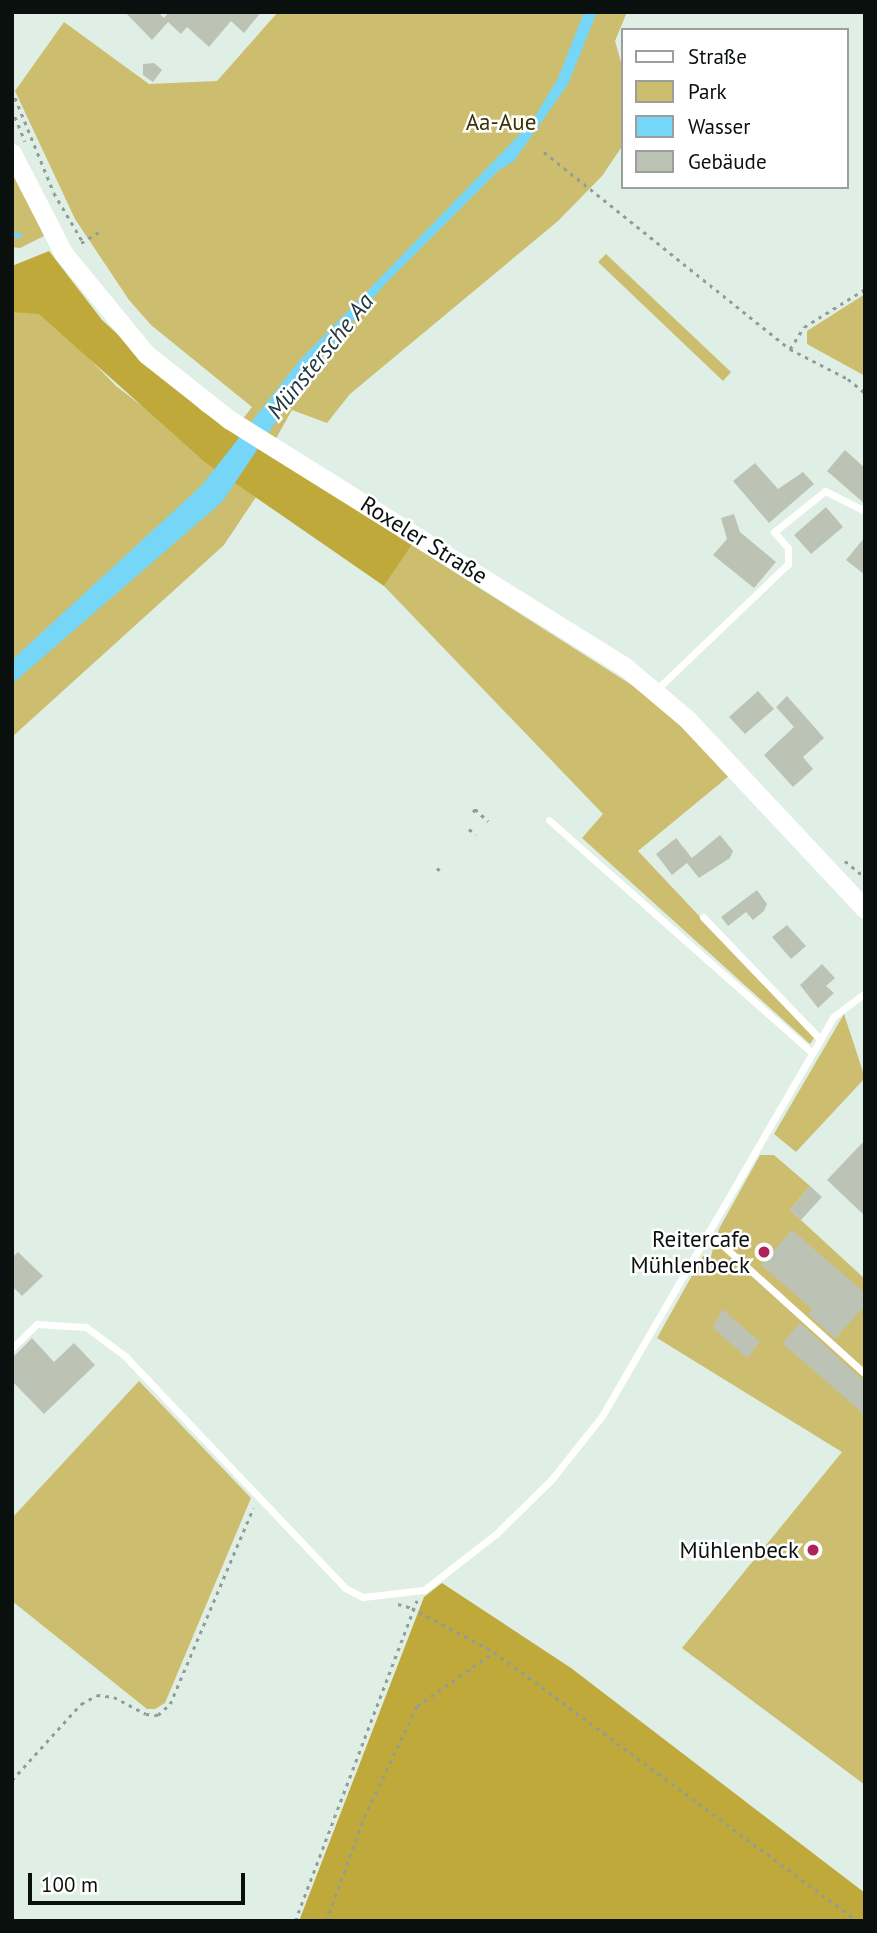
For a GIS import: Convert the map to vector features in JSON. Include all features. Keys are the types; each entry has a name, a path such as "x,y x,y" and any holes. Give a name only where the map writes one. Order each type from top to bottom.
{"main road":[{"name":"Roxeler Straße","path":"21,154 59,246 109,314 156,362 230,420 590,642 655,691 718,750 865,908"}],"lane":[{"path":"655,691 788,564 788,548 774,531 825,491 865,511"},
{"path":"549,820 812,1053"},
{"path":"703,916 820,1039"},
{"path":"12,1348 37,1324 86,1327 125,1356 345,1588 363,1597 424,1590 496,1534 551,1480 602,1416 833,1017 865,993"},
{"path":"708,1232 865,1374"}],"path":[{"path":"12,90 54,193 83,242"},
{"path":"12,109 21,154"},
{"path":"544,152 790,349 848,379 865,393"},
{"path":"35,167 63,223"},
{"path":"67,230 83,254"},
{"path":"77,246 100,231"},
{"path":"790,349 804,327 865,289"},
{"path":"473,812 475,809 488,821"},
{"path":"469,829 475,835"},
{"path":"437,868 443,873"},
{"path":"12,1780 81,1704 97,1695 114,1697 146,1714 158,1715 170,1704 257,1498"},
{"path":"295,1921 412,1608 424,1590"},
{"path":"412,1608 494,1652 858,1921"},
{"path":"326,1921 364,1818 417,1706 494,1652"}],"green space":[{"name":"Aa-Aue","path":"278,12 627,12 615,41 622,66 622,146 602,176 558,221 350,394 327,423 292,410 256,474 266,482 224,545 12,737 12,310 46,314 116,386 212,459 252,407 151,325 129,300 75,219 15,91 64,22 149,84 217,81"},
{"path":"12,162 44,236 20,248 12,247"},
{"path":"606,254 731,372 723,381 598,262"},
{"path":"865,294 865,376 807,344 807,331"},
{"path":"412,545 657,701 729,776 638,851 814,1038 810,1044 582,838 603,814 384,586"},
{"path":"844,1014 865,1078 796,1152 774,1134"},
{"name":"Mühlenbeck","path":"760,1155 774,1155 810,1186 790,1210 865,1279 865,1785 682,1648 842,1452 657,1338 703,1256 711,1256 719,1229"},
{"path":"139,1381 251,1498 165,1703 155,1709 147,1709 12,1601 12,1518"}],"shaded area":[{"path":"49,251 102,320 202,411 412,545 384,586 206,463 39,314 12,312 12,266"},
{"path":"442,1583 571,1668 865,1893 865,1921 299,1921 424,1597"}],"water":[{"name":"Münstersche Aa","path":"584,12 597,12 568,84 514,161 499,170 386,283 310,371 222,502 12,684 12,660 202,485 299,361 531,123 558,78"}],"building":[{"path":"125,12 158,12 164,18 169,12 261,12 244,33 231,21 209,47 187,27 181,34 168,22 152,40"},
{"path":"154,63 162,70 153,82 143,75 143,64"},
{"path":"845,450 865,468 865,504 827,471"},
{"path":"755,463 778,489 803,472 814,484 769,523 733,481"},
{"path":"826,507 843,527 811,554 794,535"},
{"path":"734,514 740,532 776,562 754,588 713,555 727,539 721,518"},
{"path":"865,537 865,575 846,560"},
{"path":"758,691 774,709 745,734 729,717"},
{"path":"787,696 824,738 803,757 813,769 793,787 764,755 794,727 776,707"},
{"path":"720,835 733,851 730,858 699,878 687,863 672,875 656,854 676,838 692,858"},
{"path":"757,890 767,904 764,911 753,920 746,912 728,926 721,917"},
{"path":"787,925 806,946 791,959 772,937"},
{"path":"822,964 835,978 826,986 834,993 818,1008 800,985"},
{"path":"865,1140 865,1216 827,1180"},
{"path":"810,1186 822,1197 801,1220 790,1210"},
{"path":"792,1230 865,1293 865,1305 835,1339 808,1314 812,1309 761,1265"},
{"path":"18,1252 43,1276 22,1296 12,1286 12,1258"},
{"path":"722,1309 760,1342 747,1358 713,1328"},
{"path":"800,1323 865,1382 865,1415 782,1343"},
{"path":"32,1338 54,1362 74,1343 95,1365 44,1414 12,1381 12,1358"}],"waterway":[{"path":"12,234 19,235"}],"place":[{"name":"Reitercafe Mühlenbeck","path":"764,1252"},
{"name":"Mühlenbeck","path":"813,1550"}]}
